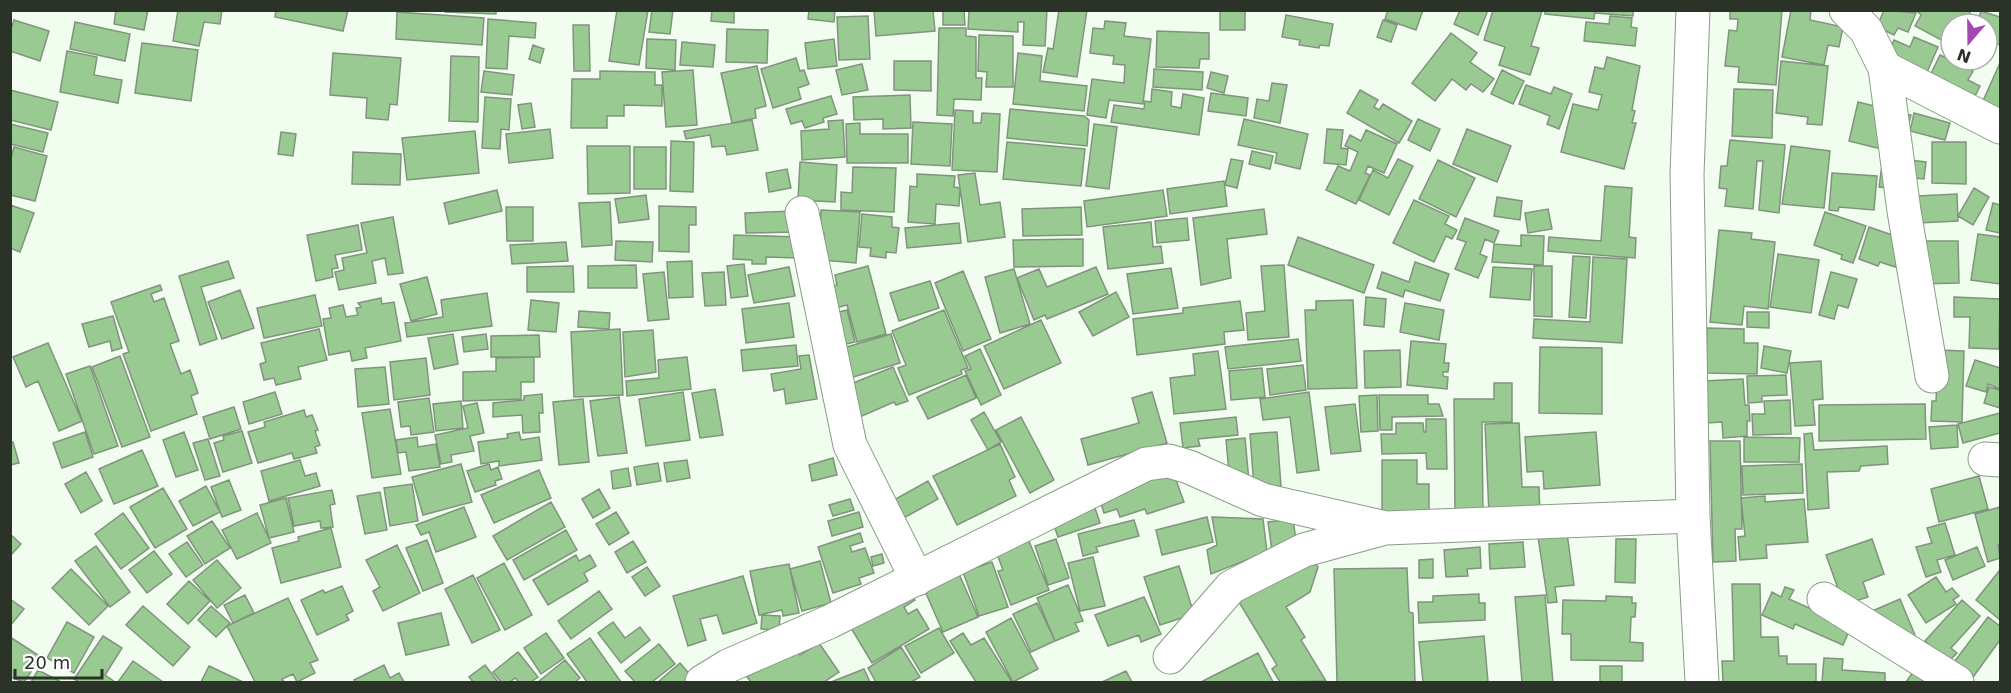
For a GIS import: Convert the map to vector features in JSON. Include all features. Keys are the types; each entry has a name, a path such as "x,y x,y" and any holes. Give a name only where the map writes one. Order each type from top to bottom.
{"street":[{"path":"1693,10 1687,174 1693,516 1702,682"},
{"path":"1863,17 1886,68 1904,211 1932,376"},
{"path":"1886,68 2001,127"},
{"path":"802,213 850,445 917,579"},
{"path":"702,682 728,666 829,622 1146,464 1169,461 1189,466 1263,500 1386,528"},
{"path":"1170,657 1231,587 1304,550 1386,528 1693,516"},
{"path":"1824,599 1957,682"}],"building":[{"path":"116,10 148,10 144,30 114,24"},
{"path":"178,10 222,10 220,24 204,22 199,46 173,41"},
{"path":"276,10 348,10 343,31 275,17"},
{"path":"445,10 496,10 496,14 445,12"},
{"path":"617,10 648,10 639,65 609,61"},
{"path":"652,10 673,10 670,34 649,32"},
{"path":"712,10 734,10 734,23 711,21"},
{"path":"809,10 835,10 834,22 808,19"},
{"path":"874,10 933,10 935,31 876,36"},
{"path":"943,10 964,10 965,25 943,25"},
{"path":"969,10 1047,10 1045,46 1023,45 1024,22 1018,22 1018,32 968,29"},
{"path":"1059,10 1087,10 1077,77 1043,72 1048,48 1053,49"},
{"path":"1220,10 1245,10 1245,30 1220,30"},
{"path":"1388,10 1423,10 1416,30 1385,19"},
{"path":"1460,10 1488,10 1478,35 1454,24"},
{"path":"1493,10 1542,11 1531,46 1539,48 1530,75 1499,65 1505,47 1484,40"},
{"path":"1545,10 1595,10 1594,19 1545,14"},
{"path":"1595,10 1633,10 1633,16 1595,13"},
{"path":"1730,10 1782,10 1776,85 1738,82 1739,67 1725,66 1729,30 1737,31 1738,19 1730,19"},
{"path":"1791,10 1811,10 1810,20 1843,27 1839,47 1828,45 1824,65 1782,57"},
{"path":"1884,10 1916,13 1908,32 1898,28 1894,35 1877,27"},
{"path":"1916,10 1971,10 1970,12 1939,12 1939,39 1915,26 1921,15"},
{"path":"397,12 484,18 482,45 396,39"},
{"path":"1286,15 1333,24 1329,46 1320,45 1319,48 1299,45 1300,40 1282,37"},
{"path":"868,16 870,59 839,60 837,17"},
{"path":"1610,16 1632,18 1631,27 1637,28 1635,46 1584,41 1586,22 1609,24"},
{"path":"1999,17 2000,17 1999,45"},
{"path":"488,19 536,23 535,38 509,36 507,69 486,68"},
{"path":"14,20 49,31 40,61 10,51 10,32"},
{"path":"1383,20 1397,25 1391,42 1377,37"},
{"path":"1105,21 1126,23 1124,36 1151,39 1143,104 1109,100 1106,118 1087,115 1092,79 1124,83 1125,65 1113,64 1114,56 1090,53 1093,28 1104,29"},
{"path":"75,22 130,34 125,61 70,49"},
{"path":"573,25 589,25 590,71 574,71"},
{"path":"939,28 966,28 966,36 976,37 976,78 982,78 981,100 954,99 953,116 937,115"},
{"path":"727,29 768,30 767,63 726,62"},
{"path":"1157,31 1209,33 1209,59 1200,59 1199,68 1156,67"},
{"path":"1451,33 1477,53 1470,62 1494,79 1483,92 1471,84 1466,90 1452,79 1435,101 1412,83"},
{"path":"979,35 1013,36 1013,87 986,87 987,72 978,71"},
{"path":"1914,37 1938,47 1924,79 1884,63 1894,40 1910,47"},
{"path":"647,39 676,40 675,70 646,68"},
{"path":"834,39 837,66 808,69 805,43"},
{"path":"682,42 715,45 713,67 680,65"},
{"path":"142,43 198,50 191,101 135,93"},
{"path":"533,45 544,49 540,63 529,59"},
{"path":"67,51 97,57 94,75 122,80 118,103 60,92"},
{"path":"333,53 401,58 397,105 390,104 388,120 366,118 367,98 330,95"},
{"path":"1018,53 1042,56 1040,81 1087,86 1084,111 1013,104"},
{"path":"451,56 479,57 478,122 449,121"},
{"path":"1607,57 1640,66 1632,110 1635,111 1632,123 1636,123 1624,169 1561,152 1573,104 1598,110 1602,95 1589,92 1595,67 1604,69"},
{"path":"1939,57 1939,72 1972,72 1968,80 1980,86 1971,104 1927,82"},
{"path":"796,58 800,71 804,70 809,84 798,88 801,99 773,108 761,69"},
{"path":"894,61 931,61 931,91 894,90"},
{"path":"1781,61 1828,66 1822,125 1807,124 1808,117 1776,113"},
{"path":"2000,63 2000,112 1982,103 1996,72 1999,72"},
{"path":"862,64 868,90 842,95 836,70"},
{"path":"757,66 766,106 755,109 756,118 732,123 721,73"},
{"path":"1154,69 1203,72 1202,90 1153,87"},
{"path":"693,70 697,125 666,127 662,72"},
{"path":"1502,70 1524,81 1513,104 1491,94"},
{"path":"484,71 514,75 512,95 481,92"},
{"path":"600,71 655,72 655,85 662,85 662,106 624,105 624,116 607,116 607,128 571,128 572,79 600,79"},
{"path":"1211,72 1228,76 1224,93 1207,88"},
{"path":"1272,83 1287,85 1280,123 1254,118 1257,99 1269,101"},
{"path":"1526,85 1551,94 1554,87 1572,94 1559,129 1547,124 1550,116 1519,104"},
{"path":"1152,89 1172,92 1171,106 1181,108 1183,94 1204,98 1199,135 1111,122 1114,105 1144,109 1145,101 1151,102"},
{"path":"1734,89 1773,90 1772,138 1732,136"},
{"path":"10,90 58,102 51,130 10,120"},
{"path":"1360,90 1378,100 1374,107 1379,110 1383,104 1412,121 1399,143 1347,113"},
{"path":"1211,93 1248,98 1246,116 1208,111"},
{"path":"910,95 911,128 883,129 883,119 854,120 853,97"},
{"path":"831,96 837,114 823,118 824,122 805,128 802,121 791,124 786,109"},
{"path":"485,97 511,99 509,130 501,129 500,149 482,148"},
{"path":"1858,102 1911,115 1901,154 1849,141"},
{"path":"531,103 535,127 522,129 518,105"},
{"path":"1010,109 1084,116 1089,120 1087,146 1007,138"},
{"path":"955,110 973,111 973,123 981,123 982,113 1000,114 997,172 952,170"},
{"path":"1914,113 1950,123 1945,140 1910,131"},
{"path":"1244,119 1308,134 1300,169 1275,163 1277,153 1238,145"},
{"path":"1418,119 1440,129 1430,151 1408,140"},
{"path":"752,120 758,150 727,155 725,146 712,147 710,135 686,139 684,131"},
{"path":"843,120 845,157 802,160 801,131 829,129 828,121"},
{"path":"913,122 952,124 950,166 911,164"},
{"path":"860,123 860,134 908,134 908,163 847,163 846,124"},
{"path":"10,124 48,133 43,152 10,144"},
{"path":"1094,124 1117,127 1109,189 1086,186"},
{"path":"550,129 553,158 509,163 506,134"},
{"path":"1327,129 1343,130 1341,148 1348,149 1346,165 1324,163"},
{"path":"1467,129 1511,146 1497,182 1453,164"},
{"path":"1366,130 1397,144 1384,173 1368,166 1365,173 1370,175 1356,204 1326,190 1338,166 1350,171 1358,152 1345,146 1350,135 1361,141"},
{"path":"475,131 479,173 407,180 402,138"},
{"path":"281,132 296,134 293,156 278,154"},
{"path":"1730,140 1785,145 1779,213 1759,210 1763,161 1757,161 1753,209 1725,206 1727,189 1719,188 1721,166 1727,166"},
{"path":"671,141 694,142 693,192 670,191"},
{"path":"1007,142 1085,149 1081,186 1003,179"},
{"path":"1932,142 1966,142 1966,184 1932,183"},
{"path":"587,146 630,146 630,193 588,194"},
{"path":"1791,146 1830,151 1824,208 1782,204"},
{"path":"14,147 47,156 35,201 10,195 10,161"},
{"path":"634,147 666,147 666,189 634,189"},
{"path":"1252,151 1273,156 1270,169 1249,164"},
{"path":"353,152 401,154 400,185 352,184"},
{"path":"1883,157 1926,162 1924,179 1914,178 1912,190 1879,187"},
{"path":"1231,159 1243,161 1237,188 1225,185"},
{"path":"1398,159 1413,166 1389,215 1359,200 1373,170 1388,178"},
{"path":"1438,160 1475,178 1456,217 1419,199"},
{"path":"800,162 837,165 835,202 798,200"},
{"path":"853,167 896,168 894,212 841,210 841,192 852,193"},
{"path":"787,169 791,188 769,192 766,173"},
{"path":"975,173 980,205 1000,202 1005,237 968,242 958,175"},
{"path":"1832,173 1877,176 1874,210 1839,207 1838,211 1829,210"},
{"path":"917,174 955,176 954,187 960,188 959,206 936,204 935,224 908,222 910,186 917,187"},
{"path":"1224,181 1227,206 1170,214 1167,189"},
{"path":"1605,186 1632,188 1629,237 1636,238 1635,258 1548,251 1549,237 1601,241"},
{"path":"1974,188 1989,197 1973,225 1958,216"},
{"path":"497,190 502,211 449,224 444,203"},
{"path":"1163,190 1167,216 1087,227 1084,201"},
{"path":"1957,194 1958,221 1898,224 1897,197"},
{"path":"646,195 649,219 619,223 615,199"},
{"path":"1497,197 1522,201 1520,220 1494,216"},
{"path":"1414,200 1449,216 1445,224 1457,230 1452,239 1446,236 1434,262 1393,243"},
{"path":"610,202 612,245 582,247 579,203"},
{"path":"1993,203 2000,205 2000,233 1986,230"},
{"path":"10,205 34,213 20,252 10,248"},
{"path":"659,206 696,207 696,225 689,225 689,252 659,251"},
{"path":"506,207 533,207 533,241 507,241"},
{"path":"1081,207 1082,235 1023,236 1022,209"},
{"path":"1264,209 1267,234 1227,239 1231,278 1201,285 1193,218"},
{"path":"1548,209 1552,229 1528,233 1525,213"},
{"path":"821,210 860,212 856,263 822,260 824,233 820,233"},
{"path":"795,211 796,232 746,233 745,213"},
{"path":"1825,212 1866,226 1853,263 1841,259 1842,255 1814,245"},
{"path":"862,214 892,217 892,227 899,228 896,253 886,252 886,258 870,256 871,248 859,247"},
{"path":"393,217 403,273 388,275 385,258 372,261 376,283 339,290 335,272 344,270 342,258 367,253 361,223"},
{"path":"1187,218 1189,240 1157,243 1155,221"},
{"path":"1465,218 1499,231 1494,243 1485,239 1480,254 1487,257 1478,278 1455,269 1466,242 1457,239"},
{"path":"1151,222 1153,247 1161,246 1163,263 1108,269 1103,227"},
{"path":"959,223 961,243 907,248 905,228"},
{"path":"358,225 362,250 335,255 338,268 332,269 333,277 316,281 307,235"},
{"path":"1869,227 1904,239 1895,267 1880,262 1878,266 1859,259"},
{"path":"1719,230 1752,233 1751,239 1775,242 1768,309 1744,306 1742,325 1710,322"},
{"path":"1978,234 2000,237 2000,284 1971,280"},
{"path":"734,235 798,237 798,258 766,257 766,264 752,264 752,260 733,259"},
{"path":"1521,235 1544,236 1543,265 1492,262 1494,244 1521,246"},
{"path":"1298,237 1374,265 1364,293 1288,265"},
{"path":"1083,239 1083,266 1014,267 1013,240"},
{"path":"616,241 653,242 652,262 615,260"},
{"path":"1919,241 1958,241 1959,283 1920,284"},
{"path":"566,242 568,261 512,264 510,245"},
{"path":"1778,254 1819,260 1811,313 1770,307"},
{"path":"1573,256 1590,257 1586,318 1569,317"},
{"path":"1593,257 1627,259 1622,343 1533,338 1534,319 1590,322"},
{"path":"228,261 234,278 201,287 217,339 200,345 179,276"},
{"path":"692,261 693,297 669,298 667,262"},
{"path":"1415,262 1449,274 1440,301 1405,290 1403,297 1377,288 1382,272 1409,282"},
{"path":"744,264 748,296 731,298 727,266"},
{"path":"636,265 637,288 588,288 588,266"},
{"path":"1284,265 1289,337 1248,340 1246,313 1265,311 1261,266"},
{"path":"573,266 574,292 527,292 527,267"},
{"path":"868,266 886,334 857,342 847,305 828,310 823,288 837,285 835,275"},
{"path":"1534,266 1552,266 1552,317 1534,316"},
{"path":"789,267 795,296 754,303 748,275"},
{"path":"1096,267 1108,294 1047,319 1045,315 1034,320 1017,278 1039,269 1047,287"},
{"path":"1493,267 1532,269 1530,300 1490,297"},
{"path":"1171,268 1178,308 1133,314 1127,274"},
{"path":"1014,269 1030,324 1000,333 985,277"},
{"path":"963,271 991,339 963,351 935,283"},
{"path":"664,272 669,319 648,321 643,274"},
{"path":"724,272 726,305 705,306 702,273"},
{"path":"1831,272 1857,279 1848,308 1838,305 1834,319 1819,315"},
{"path":"427,277 437,314 411,321 400,284"},
{"path":"930,281 939,308 899,321 890,293"},
{"path":"160,285 162,290 151,294 154,302 164,298 179,341 170,344 181,374 190,370 198,393 191,396 197,414 151,431 123,354 129,352 111,302"},
{"path":"240,290 254,328 222,339 208,302"},
{"path":"1116,292 1129,317 1093,336 1079,312"},
{"path":"487,293 492,326 407,337 405,323 443,317 441,300"},
{"path":"315,295 322,326 264,338 257,308"},
{"path":"1366,297 1386,299 1384,327 1364,325"},
{"path":"1954,297 2000,299 1999,349 1969,348 1970,317 1954,317"},
{"path":"381,298 382,304 394,302 401,341 365,348 367,358 352,361 350,351 329,355 323,319 331,318 329,308 343,305 346,317 358,315 356,308 361,307 358,303"},
{"path":"531,300 559,303 556,332 528,330"},
{"path":"1353,300 1357,388 1308,389 1305,310 1316,310 1316,301"},
{"path":"1240,301 1244,330 1224,332 1225,344 1137,355 1133,319 1183,313 1183,308"},
{"path":"789,303 794,337 746,343 742,309"},
{"path":"1405,303 1444,310 1439,340 1400,332"},
{"path":"847,310 855,342 834,347 826,315"},
{"path":"944,310 968,368 961,370 962,374 909,395 898,368 906,365 892,331"},
{"path":"579,311 610,313 609,329 578,327"},
{"path":"1747,312 1769,312 1769,328 1747,327"},
{"path":"113,316 122,348 112,351 110,341 89,347 82,324"},
{"path":"1041,320 1061,363 1004,389 984,346"},
{"path":"1707,328 1744,329 1744,343 1758,343 1757,374 1706,373"},
{"path":"319,329 327,360 298,367 301,379 276,385 274,378 264,380 260,364 266,362 261,343"},
{"path":"620,329 623,395 574,397 571,332"},
{"path":"653,330 656,372 625,377 623,332"},
{"path":"453,334 458,364 434,369 428,338"},
{"path":"486,334 488,349 464,352 462,337"},
{"path":"891,334 900,363 843,380 833,351"},
{"path":"539,335 540,357 491,357 491,336"},
{"path":"1298,339 1301,361 1228,369 1225,347"},
{"path":"1411,341 1446,344 1444,363 1449,363 1448,372 1443,372 1443,376 1448,377 1447,389 1407,385"},
{"path":"48,343 82,421 59,431 38,381 26,387 13,357"},
{"path":"796,345 798,366 743,371 741,350"},
{"path":"1764,346 1791,351 1787,373 1761,368"},
{"path":"1540,347 1602,348 1602,414 1539,413"},
{"path":"980,349 1001,395 981,405 965,371 971,369 965,356"},
{"path":"1400,350 1401,387 1365,388 1364,351"},
{"path":"1938,350 1964,351 1962,422 1931,421 1932,401 1936,401"},
{"path":"1218,351 1226,409 1174,414 1170,378 1195,375 1193,354"},
{"path":"809,355 817,399 786,404 784,389 774,391 771,374 801,369 799,356"},
{"path":"120,356 150,437 122,447 92,367"},
{"path":"534,357 534,382 521,382 521,399 463,401 463,372 496,371 496,358"},
{"path":"687,357 691,389 627,396 626,381 659,378 658,360"},
{"path":"426,358 430,395 394,400 390,362"},
{"path":"1975,360 2000,368 2000,389 1988,384 1986,392 1966,386"},
{"path":"1821,361 1823,399 1813,400 1815,425 1795,426 1790,363"},
{"path":"1303,365 1306,390 1270,395 1267,369"},
{"path":"90,366 118,446 94,454 66,374"},
{"path":"385,367 389,404 358,407 355,369"},
{"path":"893,367 908,401 896,405 894,402 855,419 841,388"},
{"path":"1262,368 1265,397 1231,400 1229,371"},
{"path":"966,375 976,398 928,419 917,397"},
{"path":"1786,375 1787,395 1762,396 1762,402 1748,403 1747,376"},
{"path":"1743,379 1745,405 1749,405 1750,421 1747,421 1747,436 1723,438 1722,422 1707,423 1704,381"},
{"path":"1494,383 1512,383 1512,422 1482,422 1483,512 1455,512 1454,399 1494,399"},
{"path":"1989,387 2000,390 2000,408 1984,403"},
{"path":"715,389 723,435 700,438 692,393"},
{"path":"275,392 282,414 249,424 243,402"},
{"path":"683,392 690,440 646,446 639,399"},
{"path":"1152,392 1167,443 1088,465 1081,439 1139,423 1132,398"},
{"path":"1309,392 1319,470 1297,473 1290,417 1263,420 1260,399"},
{"path":"542,394 543,413 539,413 540,432 523,433 522,415 493,417 493,403 524,400 524,396"},
{"path":"1377,395 1378,431 1361,432 1359,396"},
{"path":"1379,395 1428,395 1428,404 1439,404 1443,416 1392,417 1392,430 1380,430"},
{"path":"619,397 627,453 598,456 590,401"},
{"path":"429,398 434,432 411,435 410,426 401,427 398,402"},
{"path":"583,399 589,462 559,465 553,402"},
{"path":"1790,400 1791,434 1753,435 1752,414 1765,414 1764,401"},
{"path":"461,401 463,428 436,431 433,404"},
{"path":"477,403 484,433 470,436 474,451 451,455 452,462 441,464 435,435 468,428 463,406"},
{"path":"1355,404 1361,451 1331,454 1325,407"},
{"path":"1925,404 1926,439 1819,441 1819,405"},
{"path":"234,407 241,429 210,439 203,417"},
{"path":"390,409 401,474 372,478 362,413"},
{"path":"304,410 306,417 312,415 318,430 315,431 320,445 315,447 317,453 294,459 292,453 258,463 248,432 265,427 264,422"},
{"path":"984,412 1001,442 988,450 971,420"},
{"path":"2000,413 2000,433 1963,443 1958,424"},
{"path":"1021,417 1054,480 1030,493 996,430"},
{"path":"1236,417 1238,435 1198,439 1200,446 1183,448 1180,423"},
{"path":"1426,419 1446,419 1447,469 1427,469 1426,453 1382,454 1381,434 1396,434 1396,423 1423,423 1424,432 1426,432"},
{"path":"1519,423 1522,487 1539,487 1540,514 1489,515 1485,424"},
{"path":"1957,425 1958,447 1931,449 1929,427"},
{"path":"242,431 252,463 223,472 214,443 224,440 223,436"},
{"path":"85,432 93,457 62,468 53,443"},
{"path":"184,432 198,470 176,477 163,440"},
{"path":"519,432 521,440 539,437 542,460 499,466 499,461 481,464 478,442 508,438 507,434"},
{"path":"1277,432 1281,486 1254,488 1250,434"},
{"path":"1596,432 1600,485 1544,489 1543,471 1527,472 1525,437"},
{"path":"1812,433 1814,450 1887,446 1888,464 1861,466 1859,471 1827,472 1829,508 1808,510 1804,434"},
{"path":"417,437 418,447 436,444 440,467 409,471 406,452 398,453 396,440"},
{"path":"1744,437 1800,438 1799,462 1744,462"},
{"path":"1245,438 1249,481 1230,483 1226,440"},
{"path":"208,439 220,476 205,480 193,443"},
{"path":"1710,441 1740,441 1742,529 1735,529 1736,561 1713,562"},
{"path":"13,442 19,463 10,465 10,443"},
{"path":"1000,444 1015,477 1009,480 1016,496 957,525 933,476"},
{"path":"142,450 158,486 114,504 99,469"},
{"path":"833,458 837,475 812,481 809,465"},
{"path":"300,460 305,476 316,473 320,486 269,501 261,471"},
{"path":"687,460 690,478 667,482 664,463"},
{"path":"1382,460 1417,460 1417,484 1429,484 1429,517 1382,517"},
{"path":"658,463 661,481 637,485 634,467"},
{"path":"461,464 472,502 423,515 412,477"},
{"path":"489,464 491,470 498,467 502,479 495,481 496,485 475,492 467,471"},
{"path":"1802,464 1803,493 1743,495 1742,466"},
{"path":"628,468 631,486 613,489 611,471"},
{"path":"539,470 551,498 494,523 481,495"},
{"path":"86,472 102,501 81,513 65,484"},
{"path":"1173,472 1184,502 1147,514 1145,509 1120,517 1117,509 1104,513 1099,497"},
{"path":"1979,476 1988,509 1939,522 1931,489"},
{"path":"229,480 241,510 222,517 211,487"},
{"path":"928,481 938,499 902,519 892,501"},
{"path":"412,484 418,521 390,526 384,488"},
{"path":"206,486 220,512 193,526 179,501"},
{"path":"163,488 187,529 155,548 130,507"},
{"path":"599,489 610,508 593,518 582,499"},
{"path":"332,490 335,504 330,505 333,527 321,528 320,521 294,526 288,498"},
{"path":"380,492 387,530 365,534 357,496"},
{"path":"1765,496 1765,502 1804,499 1808,542 1766,545 1767,558 1740,560 1738,537 1745,536 1741,498"},
{"path":"286,498 294,532 269,538 260,505"},
{"path":"850,499 854,510 833,516 829,505"},
{"path":"1092,499 1100,523 1058,537 1050,514"},
{"path":"551,502 565,527 507,560 493,536"},
{"path":"464,507 476,537 436,552 429,532 421,535 416,525"},
{"path":"2000,507 2000,545 1998,545 2000,558 1988,562 1975,514"},
{"path":"616,512 629,533 609,545 596,524"},
{"path":"859,512 863,527 832,536 828,521"},
{"path":"123,513 149,548 121,569 95,534"},
{"path":"257,513 271,543 237,559 222,530"},
{"path":"1207,517 1213,542 1162,555 1156,530"},
{"path":"1212,517 1263,519 1267,552 1211,574 1207,550 1217,545"},
{"path":"1293,519 1297,548 1272,551 1268,522"},
{"path":"1134,520 1139,536 1096,547 1098,552 1083,556 1078,534"},
{"path":"212,521 230,548 205,564 187,536"},
{"path":"1945,523 1955,555 1937,560 1941,572 1926,577 1916,547 1932,543 1927,528"},
{"path":"331,528 341,567 281,583 272,548 299,541 298,537"},
{"path":"566,530 577,550 524,580 513,560"},
{"path":"860,533 863,542 850,546 852,552 865,548 874,573 859,578 861,584 833,593 818,547"},
{"path":"1567,533 1574,585 1555,587 1557,602 1548,603 1538,537"},
{"path":"10,534 21,544 10,556"},
{"path":"1056,539 1069,578 1048,585 1035,546"},
{"path":"1616,539 1636,539 1635,583 1615,582"},
{"path":"1872,539 1884,574 1863,582 1868,597 1849,603 1845,592 1840,594 1826,555"},
{"path":"427,540 443,583 423,591 406,548"},
{"path":"633,541 646,562 627,573 615,552"},
{"path":"1029,541 1049,590 1011,605 998,571 1003,570 997,554"},
{"path":"187,542 203,565 186,577 169,554"},
{"path":"1523,542 1525,567 1490,569 1489,544"},
{"path":"397,545 420,593 383,611 373,591 380,587 366,560"},
{"path":"96,546 130,592 110,607 75,561"},
{"path":"1480,547 1481,568 1467,569 1468,576 1446,577 1444,550"},
{"path":"1977,547 1985,566 1953,580 1945,560"},
{"path":"154,551 172,574 147,593 129,570"},
{"path":"1309,553 1318,567 1310,592 1286,607 1305,637 1301,640 1326,681 1280,682 1272,669 1277,665 1236,597"},
{"path":"882,554 884,563 873,566 871,557"},
{"path":"576,555 579,561 590,555 596,566 584,573 588,581 548,605 533,580"},
{"path":"1093,557 1105,606 1080,611 1068,563"},
{"path":"1433,559 1433,578 1419,578 1419,560"},
{"path":"217,560 241,588 217,608 193,580"},
{"path":"820,561 831,603 802,611 790,569"},
{"path":"992,562 1008,607 979,616 963,572"},
{"path":"504,563 532,615 505,630 477,578"},
{"path":"789,564 799,613 783,616 782,610 759,615 750,571"},
{"path":"1179,566 1194,614 1160,625 1144,577"},
{"path":"647,567 660,586 645,596 632,577"},
{"path":"1407,568 1409,612 1413,613 1415,682 1337,682 1334,569"},
{"path":"71,569 108,606 89,625 52,588"},
{"path":"2000,570 2000,620 1976,600"},
{"path":"959,574 978,617 943,632 921,582"},
{"path":"473,575 500,630 472,643 445,589"},
{"path":"743,576 757,623 723,634 717,615 700,619 706,640 688,646 673,596"},
{"path":"1936,577 1946,592 1952,588 1959,596 1953,600 1956,604 1926,623 1908,595"},
{"path":"189,581 210,601 188,624 167,604"},
{"path":"1732,584 1760,584 1761,637 1778,637 1779,656 1787,656 1787,664 1816,664 1816,682 1723,682 1722,661 1734,661"},
{"path":"1068,585 1083,621 1075,623 1079,631 1055,641 1037,598"},
{"path":"342,586 353,611 346,615 349,620 317,635 301,600 323,590 325,593"},
{"path":"1785,587 1794,590 1789,599 1851,627 1843,645 1795,624 1793,629 1762,615 1772,592 1781,597"},
{"path":"907,588 915,600 904,607 908,614 917,609 929,629 872,663 848,623"},
{"path":"599,591 612,609 571,639 558,621"},
{"path":"1479,594 1479,603 1485,603 1485,620 1419,623 1418,602 1433,602 1433,596"},
{"path":"245,595 254,613 233,623 224,605"},
{"path":"1545,595 1553,682 1522,682 1515,597"},
{"path":"1606,596 1632,597 1632,603 1636,603 1635,617 1631,617 1630,642 1643,643 1643,661 1571,660 1571,634 1562,634 1563,600 1606,601"},
{"path":"1144,597 1161,634 1141,642 1139,635 1108,646 1095,615"},
{"path":"288,598 318,660 310,663 315,673 297,682 293,674 282,679 284,682 255,682 227,626"},
{"path":"10,599 24,609 10,626"},
{"path":"1900,599 1915,635 1896,643 1872,611"},
{"path":"1962,600 1980,616 1951,648 1957,653 1948,662 1925,641"},
{"path":"1037,603 1055,641 1031,652 1013,614"},
{"path":"143,606 190,647 173,666 126,625"},
{"path":"211,606 230,623 216,637 198,620"},
{"path":"441,613 449,645 406,655 398,623"},
{"path":"762,615 780,616 779,630 761,629"},
{"path":"1988,617 2000,626 2000,640 1971,680 1951,666"},
{"path":"1011,618 1038,669 1013,682 986,632"},
{"path":"67,622 94,637 74,673 47,658"},
{"path":"613,622 625,638 640,627 650,640 621,663 598,633"},
{"path":"939,628 954,653 921,673 905,646"},
{"path":"546,633 564,658 541,674 524,648"},
{"path":"963,633 971,645 984,638 1012,682 976,682 950,641"},
{"path":"103,636 122,648 105,675 115,682 79,682 74,679"},
{"path":"1484,636 1488,682 1423,682 1419,642"},
{"path":"10,637 41,657 24,682 10,677"},
{"path":"590,638 621,682 587,682 567,654"},
{"path":"819,643 839,672 824,682 751,682 747,677 793,646 800,655"},
{"path":"659,644 675,664 652,682 635,682 625,671"},
{"path":"901,647 920,677 911,682 876,682 868,668"},
{"path":"518,652 538,677 531,682 519,682 515,678 510,682 501,682 493,672"},
{"path":"1258,653 1273,682 1201,682"},
{"path":"1824,658 1843,659 1842,670 1885,673 1885,682 1822,682"},
{"path":"565,660 580,678 575,682 538,682"},
{"path":"133,661 163,682 118,682"},
{"path":"680,663 691,676 684,682 658,682"},
{"path":"384,665 390,678 399,673 404,682 356,682 354,680"},
{"path":"485,665 498,682 473,682 469,677"},
{"path":"1918,665 1944,682 1906,682"},
{"path":"209,666 243,682 201,682"},
{"path":"1600,666 1622,666 1622,682 1600,682"},
{"path":"864,669 870,682 831,682"},
{"path":"38,670 61,682 31,682"},
{"path":"1126,671 1132,682 1102,682"}]}
